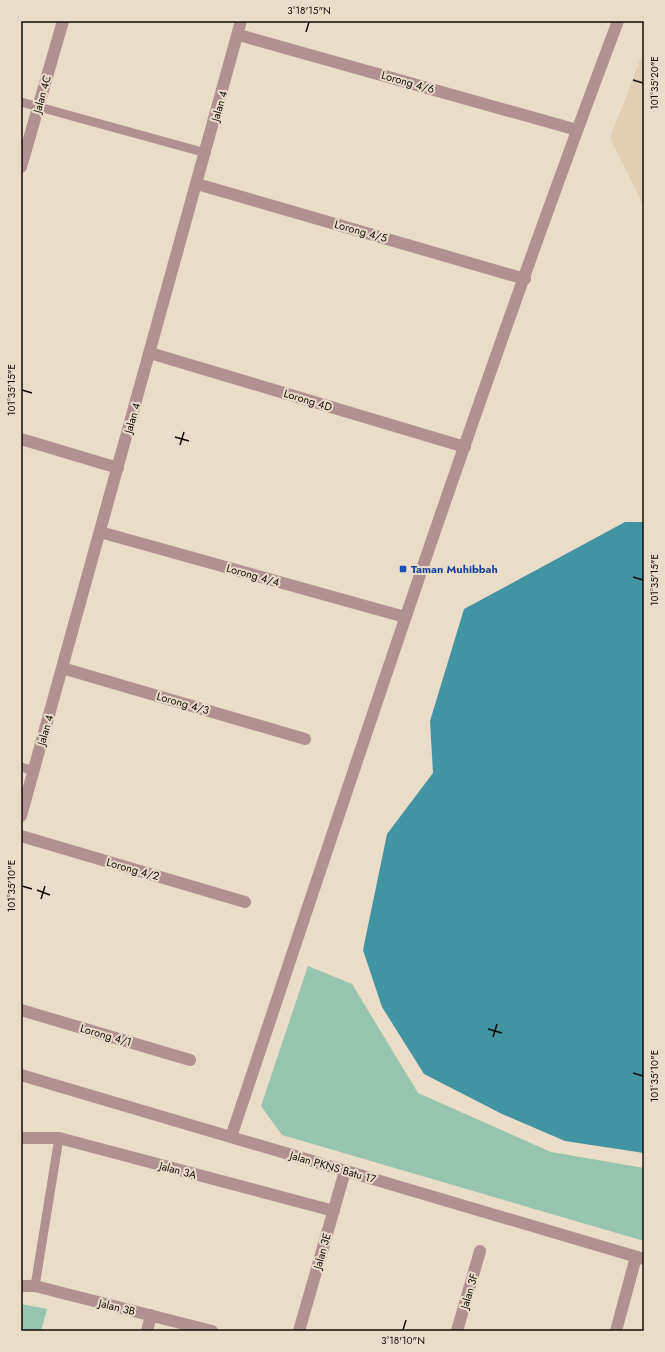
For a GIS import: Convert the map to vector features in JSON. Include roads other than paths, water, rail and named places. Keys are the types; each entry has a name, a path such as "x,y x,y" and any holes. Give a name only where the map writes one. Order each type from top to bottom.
{"street":[{"name":"Jalan 4C","path":"21,167 63,21"},
{"name":"Jalan 4","path":"21,816 239,35 241,21"},
{"path":"231,1137 405,617 524,278 618,21"},
{"name":"Lorong 4/6","path":"239,35 577,130"},
{"name":"Lorong 4/5","path":"197,184 524,278"},
{"name":"Lorong 4D","path":"150,353 465,447"},
{"path":"21,438 118,468"},
{"name":"Lorong 4/4","path":"100,532 405,617"},
{"name":"Lorong 4/3","path":"62,668 305,739"},
{"name":"Lorong 4/2","path":"21,836 245,902"},
{"name":"Lorong 4/1","path":"21,1010 190,1060"},
{"name":"Jalan PKNS Batu 17","path":"21,1075 640,1258"},
{"name":"Jalan 3A","path":"21,1138 59,1138 334,1211"},
{"name":"Jalan 3E","path":"299,1331 345,1171"},
{"name":"Jalan 3F","path":"458,1331 480,1251"},
{"path":"616,1331 640,1258"},
{"name":"Jalan 3B","path":"21,1286 35,1286 212,1331"},
{"path":"146,1331 151,1315"}],"lane":[{"path":"21,102 206,153"},
{"path":"21,767 34,770"},
{"path":"35,1286 59,1138"}],"water":[{"path":"625,522 644,522 644,1153 565,1141 502,1114 424,1074 382,1007 363,950 387,834 433,773 430,721 464,609"}],"place":[{"name":"Taman Muhibbah","path":"403,569"}]}
